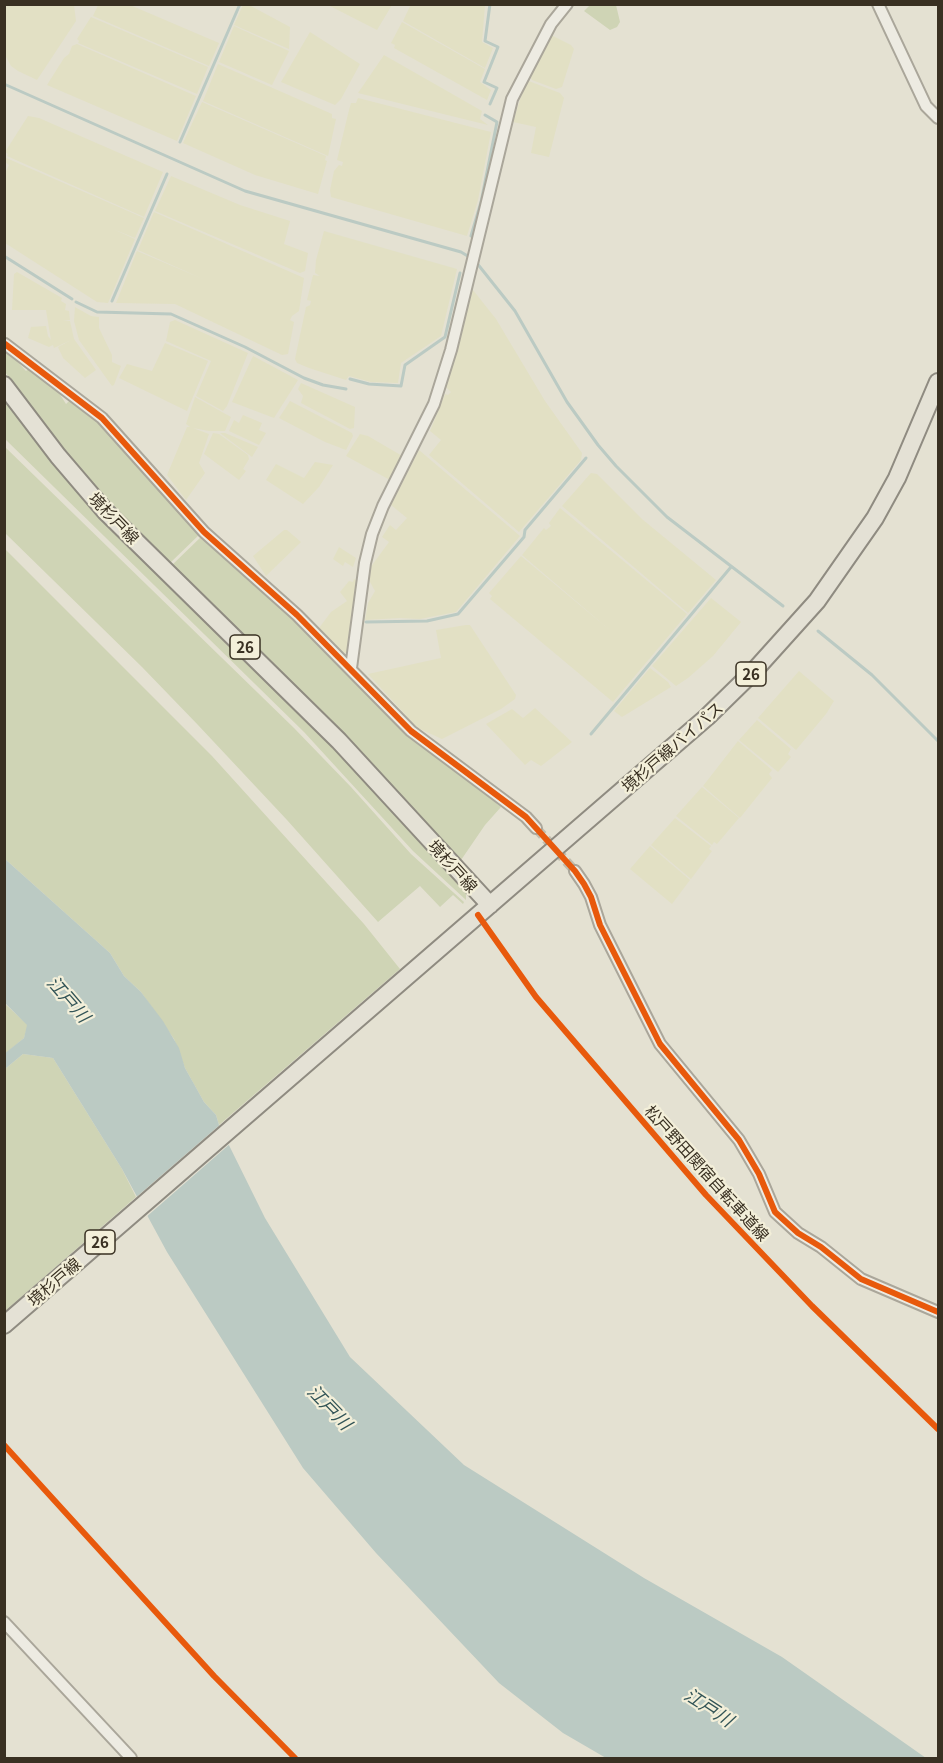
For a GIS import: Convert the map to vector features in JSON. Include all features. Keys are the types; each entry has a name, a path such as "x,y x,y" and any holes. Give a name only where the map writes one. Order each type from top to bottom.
{"main road":[{"name":"境杉戸線バイパス","path":"490,905 707,717 787,636 817,601 875,518 897,478 939,382"},
{"name":"境杉戸線","path":"4,385 58,456 105,511 332,733 490,905 4,1325"}],"street":[{"path":"351,668 365,563 372,534 383,506 434,404 451,350 512,99 551,24 567,4"},
{"path":"878,4 926,106 939,118"},
{"path":"5,344 102,418 204,532 297,615 411,731 526,817 536,828"},
{"path":"575,872 588,890 600,925 660,1044 739,1140 759,1174 774,1212 798,1233 861,1279 939,1312"},
{"path":"4,1622 132,1758"}],"shaded area":[{"path":"411,4 485,5 482,42 493,48 485,68 403,21"},
{"path":"4,5 74,5 76,21 37,80 11,66 5,55"},
{"path":"98,5 130,5 219,43 209,66 93,16"},
{"path":"243,5 249,5 290,27 289,49 234,25"},
{"path":"328,5 392,5 377,30"},
{"path":"91,17 208,67 197,94 78,43 77,39"},
{"path":"402,22 485,69 480,82 491,90 487,100 394,48 395,45 391,43"},
{"path":"234,26 289,51 272,85 219,62"},
{"path":"310,32 360,64 341,99 335,105 281,82"},
{"path":"551,35 571,45 574,49 562,87 556,89 532,80 529,74"},
{"path":"77,44 196,96 177,141 47,85 72,46"},
{"path":"384,55 482,111 480,119 488,125 358,93"},
{"path":"218,64 332,114 332,118 336,119 328,156 203,101"},
{"path":"526,80 560,93 564,98 549,157 531,153 536,127 513,122"},
{"path":"358,98 491,132 478,200 467,236 331,197 334,171 339,165 342,166 343,162 337,160 349,110 351,103 356,103"},
{"path":"202,102 326,156 327,161 318,194 255,175 183,143"},
{"path":"28,116 39,118 163,172 144,217 7,156 5,152"},
{"path":"4,157 144,218 135,238 113,229 135,239 108,303 97,302 5,243 5,173 9,165 5,162"},
{"path":"171,176 240,205 290,221 284,244 308,253 305,271 300,273 155,211"},
{"path":"154,212 304,278 299,311 290,320 294,322 288,354 282,355 175,304 116,303 137,251 203,279 138,250"},
{"path":"324,231 457,269 441,336 401,363 398,383 371,382 349,376 346,380 309,368 297,363 295,359 306,307 311,301 307,300 313,275 320,276 315,273 316,260"},
{"path":"17,272 62,298 61,301 66,304 65,310 69,311 70,320 63,321 70,321 74,339 96,370 85,378 63,358 58,347 71,340 54,348 53,345 49,347 28,338 31,327 46,326 51,340 46,310 12,310 14,274"},
{"path":"473,290 496,319 545,401 582,453 581,460 519,532 429,455 441,440 430,431 445,394 448,395 451,392 445,386 470,292"},
{"path":"75,307 91,316 99,317 99,328 112,355 112,362 121,366 112,386 79,340 74,321"},
{"path":"175,320 248,353 223,411 196,396 211,361 166,341 170,322"},
{"path":"165,343 208,361 187,411 119,378 127,364 152,371"},
{"path":"253,356 298,380 274,418 232,402"},
{"path":"301,383 355,407 354,428 350,429 301,403 303,396 298,389"},
{"path":"195,397 231,417 225,431 193,428 209,434 199,463 205,473 186,500 167,475 187,427 190,427 186,424"},
{"path":"290,401 352,433 353,436 346,450 325,442 279,418"},
{"path":"243,415 262,423 259,430 266,433 259,445 229,431 234,420 239,423"},
{"path":"213,433 219,434 248,455 249,459 243,469 246,471 239,480 204,454"},
{"path":"220,433 225,433 258,447 252,457"},
{"path":"360,434 368,436 404,457 390,480 346,456"},
{"path":"419,450 520,536 456,612 420,619 365,620 368,603 375,591 370,582 370,568 389,542 382,537 390,525 396,530 407,518 391,505"},
{"path":"315,462 333,465 319,487 303,504 266,480 276,464 304,478"},
{"path":"591,473 597,474 642,519 716,580 688,613 562,506"},
{"path":"560,508 687,614 613,702 490,599 492,596 489,593 521,556 611,631 522,555 544,528 546,530 551,526 549,523"},
{"path":"284,530 301,542 266,576 253,556"},
{"path":"339,547 356,558 353,567 345,562 343,566 333,559"},
{"path":"354,579 358,581 348,654 343,652 319,628 331,612 347,601 340,592 349,581 353,582"},
{"path":"711,598 741,622 713,656 676,686 652,666"},
{"path":"470,625 516,695 515,699 501,709 442,739 414,724 368,674 441,658 436,630"},
{"path":"650,668 671,687 622,717 614,711"},
{"path":"799,671 834,701 796,750 758,718"},
{"path":"535,708 572,742 541,766 531,760 525,765 486,724 512,709 523,718"},
{"path":"757,720 791,749 788,754 791,757 778,772 739,740"},
{"path":"738,741 772,770 769,774 772,778 740,818 703,786"},
{"path":"702,787 739,818 717,844 714,842 712,845 676,816"},
{"path":"675,818 711,846 709,849 712,851 691,879 651,845"},
{"path":"650,846 690,880 672,904 630,869"}],"green space":[{"path":"591,4 616,5 620,22 617,27 610,30 584,11"},
{"path":"4,347 26,371 31,367 56,388 66,404 71,399 109,430 201,533 169,564 100,495 51,435 5,372"},
{"path":"4,393 462,886 466,893 466,900 413,851 304,732 5,439"},
{"path":"4,446 294,728 411,854 464,902 463,904 453,895 440,907 420,886 378,922 198,725 5,533"},
{"path":"203,535 292,617 411,738 453,767 501,807 485,825 459,863 171,566"},
{"path":"4,548 212,756 364,924 400,969 219,1125 216,1115 204,1102 185,1068 174,1039 141,992 124,976 110,953 5,859"},
{"path":"4,1003 28,1025 24,1038 5,1054"},
{"path":"23,1054 53,1058 122,1169 136,1197 5,1311 5,1069"}],"water":[{"name":"江戸川","path":"5,859 110,953 124,976 141,992 163,1021 179,1048 185,1068 204,1102 216,1115 265,1218 350,1357 464,1465 644,1578 782,1657 926,1758 606,1758 563,1733 499,1683 376,1553 303,1468 167,1252 122,1169 53,1058 23,1054 5,1069 4,1054 24,1038 27,1025 5,1003"}],"pier":[{"path":"222,1123 231,1143 145,1218 134,1199"}],"waterway":[{"path":"180,142 240,4"},
{"path":"490,4 485,41 498,47 484,82 497,88 490,104"},
{"path":"4,84 245,191 461,252 471,258"},
{"path":"471,236 481,202 497,122 485,115"},
{"path":"112,301 167,174"},
{"path":"4,256 72,299"},
{"path":"476,262 515,311 567,402 616,466 667,517 783,606"},
{"path":"350,379 369,384 401,386 405,365 445,337 460,273"},
{"path":"76,302 97,312 171,314 245,347 304,378 323,385 346,389"},
{"path":"366,622 427,621 458,614 524,537 525,530 586,458"},
{"path":"591,734 731,567"},
{"path":"818,631 872,675 938,741"}],"tunnel":[{"path":"536,828 575,871"}],"cycle path":[{"path":"5,344 102,418 204,532 297,615 411,731 526,817 575,871 591,897 600,925 660,1044 739,1140 759,1174 775,1212 798,1233 821,1247 861,1279 938,1312"},
{"name":"松戸野田関宿自転車道線","path":"478,915 536,997 706,1195 812,1306 938,1429"},
{"path":"4,1445 214,1676 295,1758"}]}
